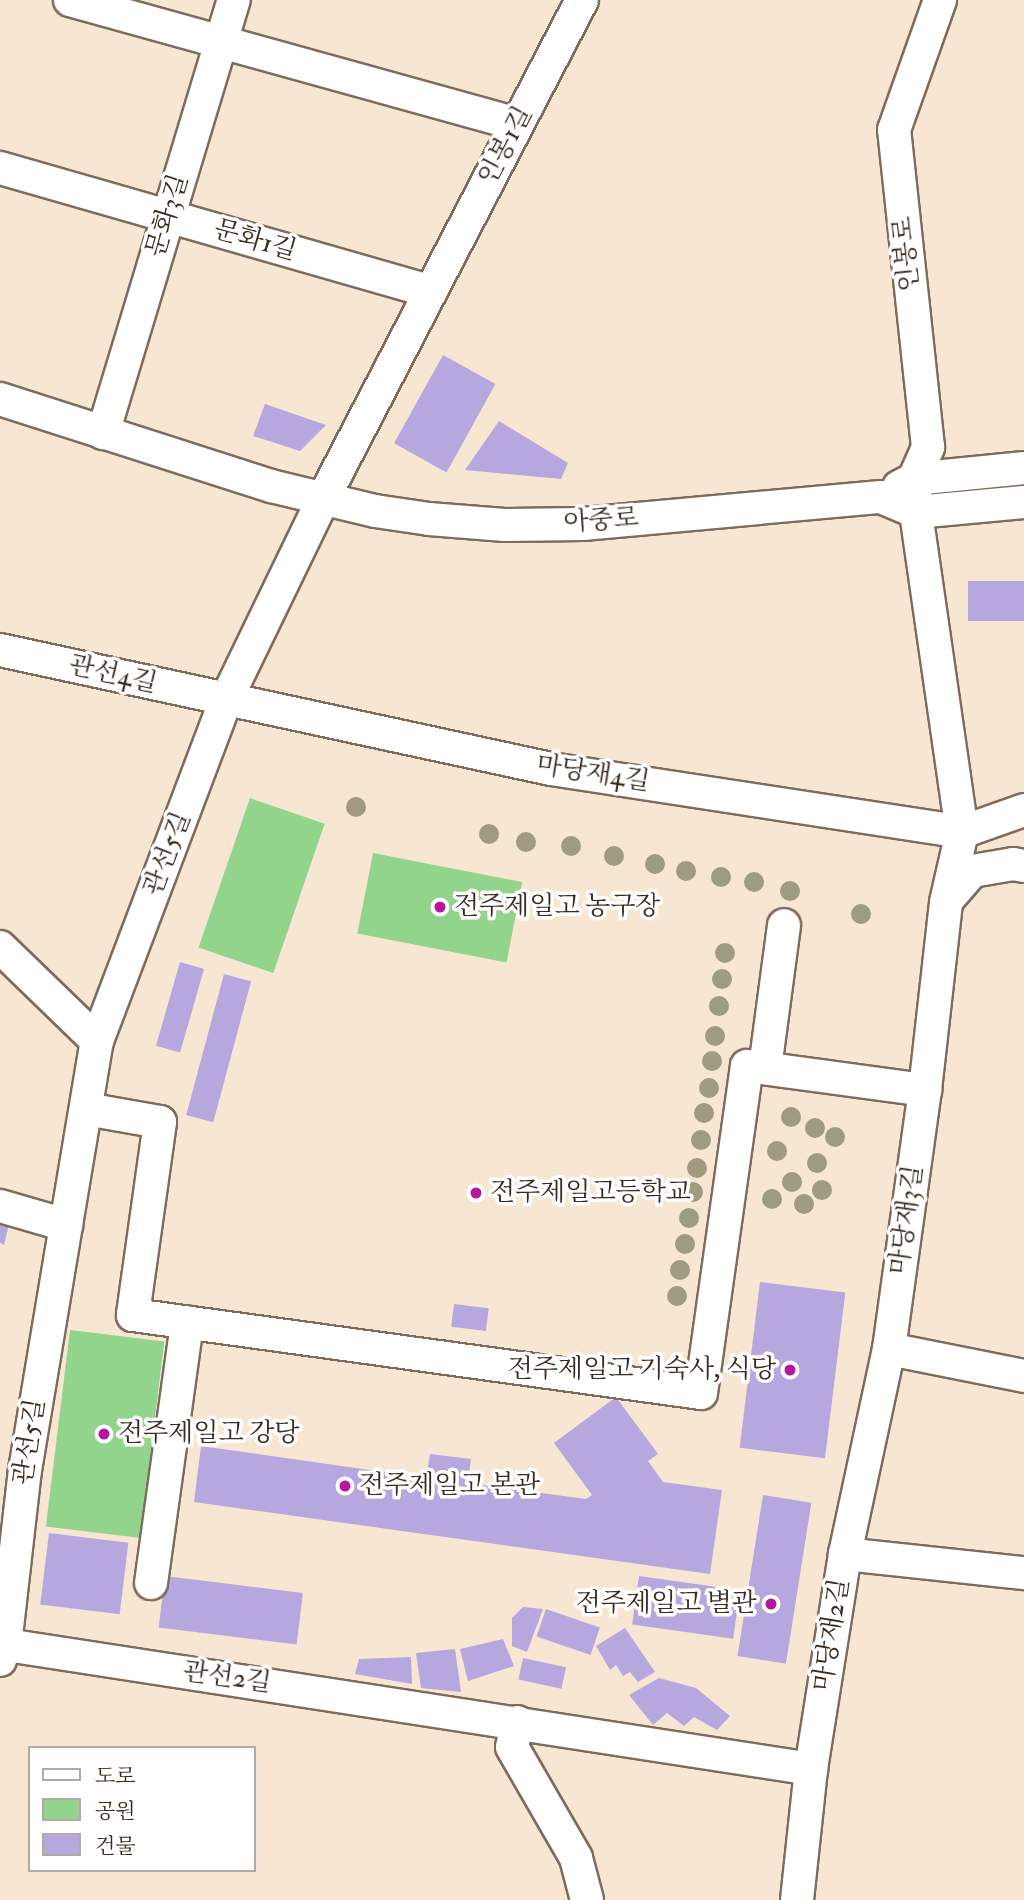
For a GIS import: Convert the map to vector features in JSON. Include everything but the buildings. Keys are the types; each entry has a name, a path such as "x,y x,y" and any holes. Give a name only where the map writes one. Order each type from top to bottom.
{"street":[{"path":"70,0 517,124"},
{"name":"문화3길","path":"103,433 234,0"},
{"name":"인봉1길","path":"430,291 582,0"},
{"name":"인봉로","path":"916,512 914,479 928,447 894,130 940,0"},
{"name":"문화1길","path":"0,169 430,291"},
{"path":"323,499 430,291"},
{"name":"아중로","path":"0,399 271,486 323,499 429,519 505,525 583,524 881,498 914,479 1024,468"},
{"name":"아중로","path":"881,498 916,512 1024,502"},
{"name":"관선5길","path":"2,1650 25,1470 97,1041 226,700 323,499"},
{"path":"86,1109 160,1122 133,1315 701,1393 747,1066 925,1090 946,902 962,832 916,512"},
{"name":"관선4길","path":"0,650 226,700"},
{"name":"마당재4길","path":"226,700 551,769 962,832 1024,810"},
{"path":"946,902 972,871 1013,864 1024,866"},
{"path":"765,1068 784,925"},
{"path":"0,947 97,1041"},
{"name":"마당재3길","path":"845,1554 889,1349 925,1090"},
{"path":"0,1206 66,1225"},
{"path":"151,1583 187,1322"},
{"path":"889,1349 1024,1376"},
{"name":"마당재2길","path":"797,1900 811,1769 845,1554 1024,1573"},
{"name":"관선2길","path":"2,1650 517,1722"},
{"path":"587,1900 576,1858 512,1747 517,1722 811,1769"}],"green space":[{"path":"250,798 325,824 273,973 199,947"},
{"name":"전주제일고 농구장","path":"373,853 522,882 507,962 357,933"},
{"name":"전주제일고 강당","path":"70,1330 164,1342 140,1538 46,1527"}],"place":[{"name":"전주제일고 농구장","path":"440,907"},
{"name":"전주제일고등학교","path":"476,1193"},
{"name":"전주제일고 기숙사, 식당","path":"790,1370"},
{"name":"전주제일고 강당","path":"104,1434"},
{"name":"전주제일고 본관","path":"345,1486"},
{"name":"전주제일고 별관","path":"771,1604"}]}
